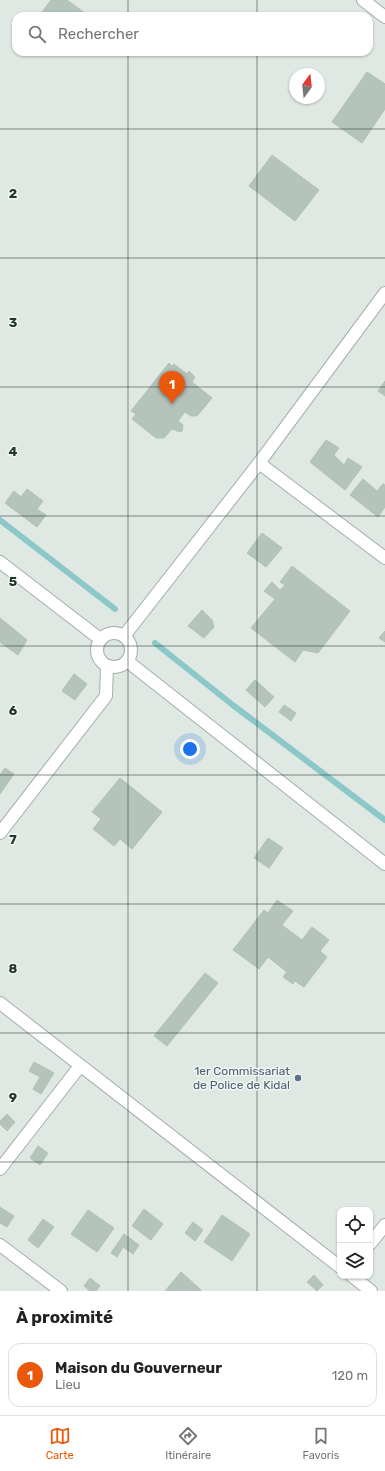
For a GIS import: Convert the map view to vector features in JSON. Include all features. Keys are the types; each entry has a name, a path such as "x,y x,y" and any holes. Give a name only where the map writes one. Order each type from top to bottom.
{"street":[{"path":"362,0 385,17"},
{"path":"124,636 259,463 384,295"},
{"path":"259,463 385,558"},
{"path":"0,562 100,639"},
{"path":"111,633 118,633 124,636 130,648 127,660 118,666 107,666 102,662 96,651 100,639 111,633"},
{"path":"127,660 385,864"},
{"path":"0,833 106,696 107,666"},
{"path":"0,1003 337,1265"},
{"path":"0,1169 80,1066"},
{"path":"371,1243 385,1225"},
{"path":"0,1245 61,1291"},
{"path":"356,1279 371,1291"}],"building":[{"path":"51,0 67,0 84,12 42,12"},
{"path":"367,72 385,84 385,109 362,143 332,122"},
{"path":"272,155 319,190 295,221 249,186"},
{"path":"169,363 172,366 174,364 187,374 189,371 195,377 192,382 212,398 197,416 191,416 185,412 178,421 183,425 182,431 180,432 172,429 164,438 156,438 132,419 136,414 131,411"},
{"path":"385,381 385,396 378,391"},
{"path":"326,440 339,448 334,455 344,465 348,458 362,467 345,490 310,462"},
{"path":"363,479 377,491 383,484 385,485 385,507 378,517 350,495"},
{"path":"27,489 43,501 37,509 46,515 37,527 5,503 14,491 21,497"},
{"path":"262,533 282,548 266,567 247,553"},
{"path":"292,566 350,611 318,653 303,650 295,662 251,628 275,599 264,591 272,582 280,590 285,585 280,582"},
{"path":"202,610 212,620 214,627 204,638 188,626"},
{"path":"0,618 27,640 18,655 0,642"},
{"path":"385,631 385,642 379,638"},
{"path":"74,674 87,684 75,700 62,691"},
{"path":"255,680 274,697 265,707 246,690"},
{"path":"284,705 296,713 291,721 279,712"},
{"path":"5,768 14,774 0,794 0,775"},
{"path":"120,778 162,812 132,849 120,839 114,846 93,829 101,819 92,812"},
{"path":"268,838 283,848 269,868 254,858"},
{"path":"277,900 293,911 282,925 302,940 312,927 329,940 320,951 327,957 304,987 295,981 293,984 283,977 287,972 268,957 259,969 233,950 264,910 268,913"},
{"path":"205,973 218,983 167,1046 154,1036"},
{"path":"34,1062 54,1073 41,1094 33,1089 40,1077 29,1071"},
{"path":"7,1114 15,1122 7,1131 0,1124 0,1121"},
{"path":"38,1146 48,1153 40,1165 30,1158"},
{"path":"0,1207 14,1216 7,1227 0,1223"},
{"path":"144,1209 163,1224 151,1240 132,1226"},
{"path":"88,1210 114,1228 97,1252 71,1234"},
{"path":"222,1215 250,1234 232,1261 204,1242"},
{"path":"43,1219 54,1227 38,1248 28,1240"},
{"path":"193,1222 203,1230 195,1241 185,1233"},
{"path":"124,1234 139,1245 133,1254 123,1247 117,1257 111,1253"},
{"path":"181,1272 201,1290 165,1291"},
{"path":"314,1275 323,1285 317,1291 307,1282"},
{"path":"90,1278 100,1286 96,1291 90,1291 84,1286"}],"waterway":[{"path":"0,520 115,609"},
{"path":"155,643 234,706 385,820"}],"place":[{"name":"Maison du Gouverneur","path":"172,404"},
{"name":"1er Commissariat de Police de Kidal","path":"298,1078"}]}
